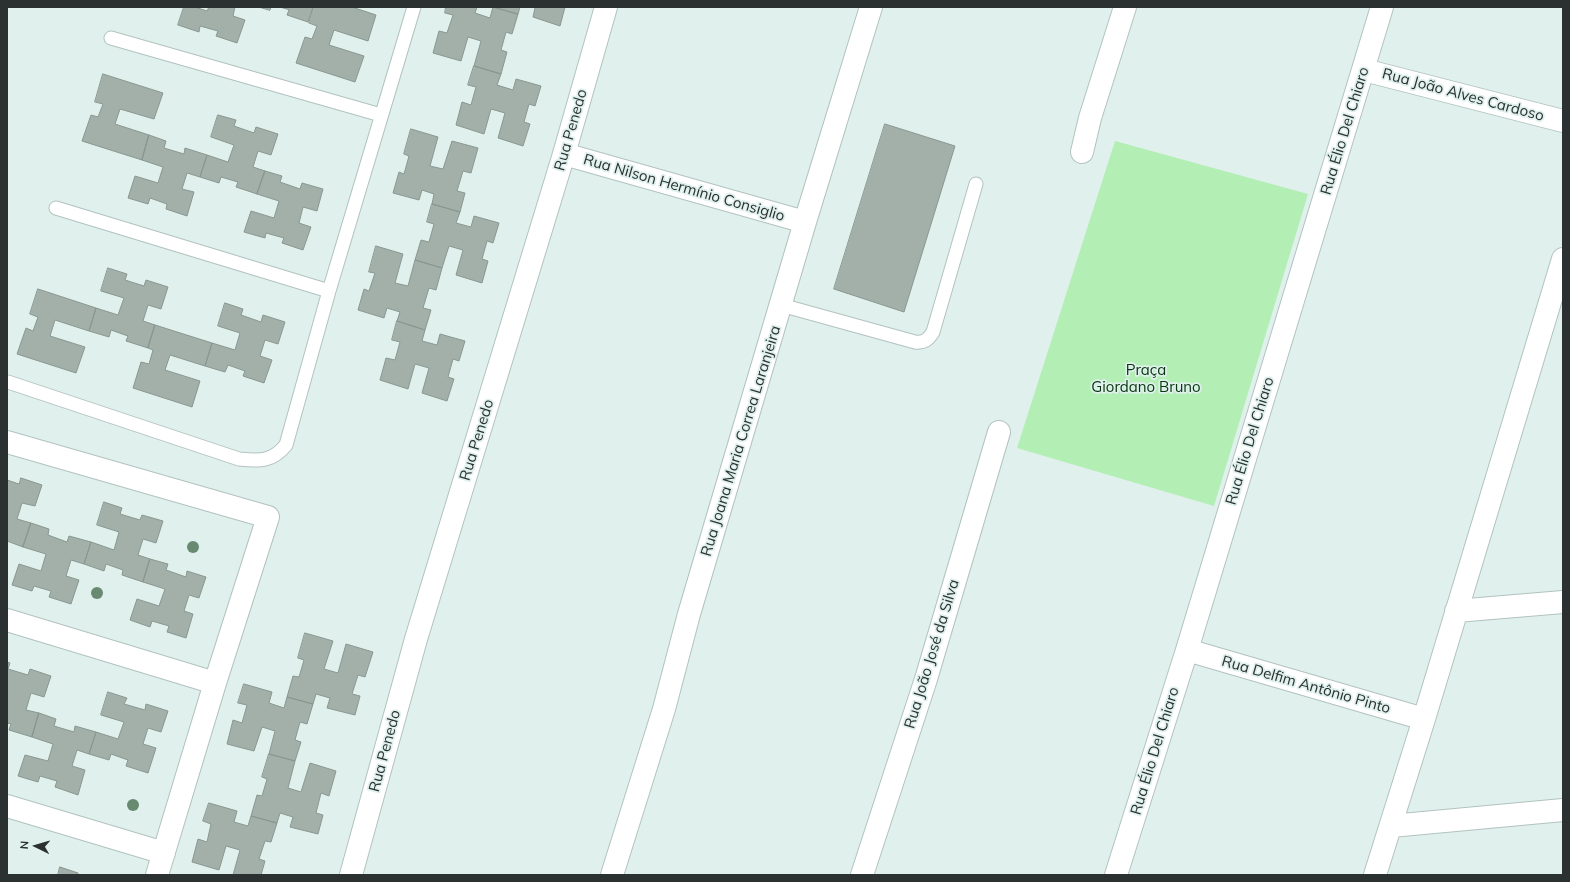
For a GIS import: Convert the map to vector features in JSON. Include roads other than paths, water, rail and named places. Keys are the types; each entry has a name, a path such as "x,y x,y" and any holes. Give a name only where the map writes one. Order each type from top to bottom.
{"street":[{"name":"Rua Penedo","path":"351,875 416,639 564,154 606,7"},
{"name":"Rua Joana Maria Correa Laranjeira","path":"612,875 664,709 689,614 870,7"},
{"path":"1082,152 1090,118 1126,7"},
{"name":"Rua Élio Del Chiaro","path":"1116,875 1187,650 1382,7"},
{"name":"Rua João Alves Cardoso","path":"1364,70 1563,121"},
{"name":"Rua Nilson Hermínio Consiglio","path":"564,154 805,222"},
{"path":"1375,875 1424,719 1563,259"},
{"name":"Rua João José da Silva","path":"862,875 926,679 998,432"},
{"path":"7,442 268,517 215,683 157,875"},
{"path":"1456,611 1563,602"},
{"path":"7,620 215,683"},
{"name":"Rua Delfim Antônio Pinto","path":"1187,650 1424,719"},
{"path":"7,806 164,853"},
{"path":"1391,826 1563,810"}],"lane":[{"path":"8,382 239,459 259,461 278,454 286,445 329,291 414,7"},
{"path":"111,38 381,116"},
{"path":"781,305 915,342 922,342 929,338 933,332 976,184"},
{"path":"56,208 329,291"}],"park label":[{"name":"Praça Giordano Bruno","path":"1146,378"}]}
